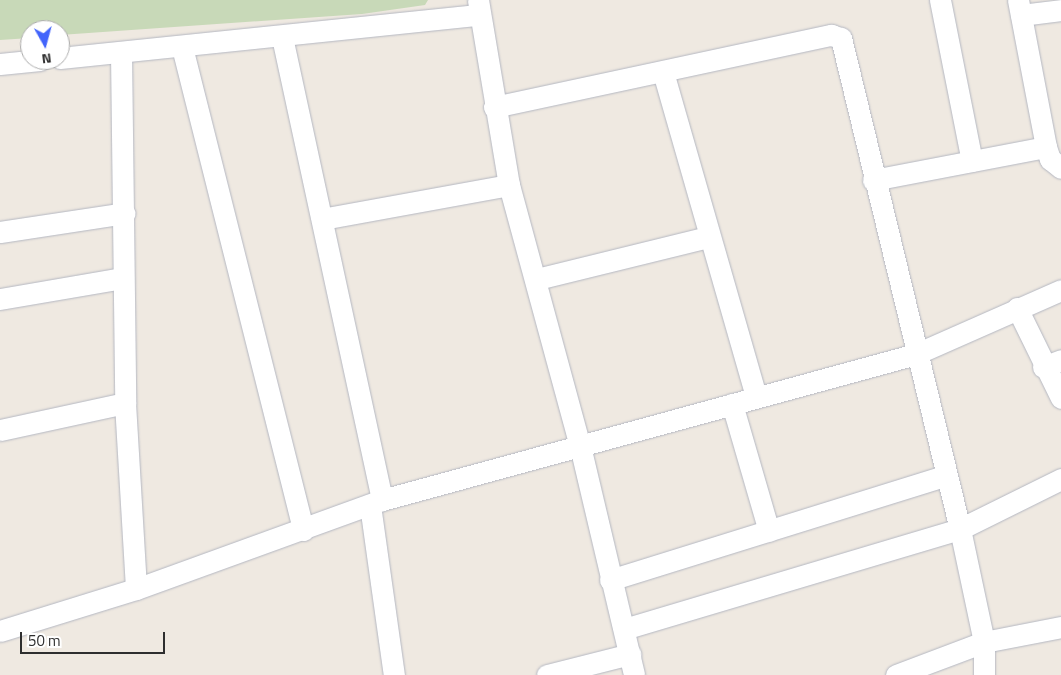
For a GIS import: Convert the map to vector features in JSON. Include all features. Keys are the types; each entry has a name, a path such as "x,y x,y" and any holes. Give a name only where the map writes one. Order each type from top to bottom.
{"street":[{"path":"940,0 972,161"},
{"path":"70,57 282,37 478,7 509,185 537,278 580,446 610,580 624,629 634,675"},
{"path":"1061,10 1020,8 1046,147 1050,159 1061,168"},
{"path":"494,107 831,35 841,38 847,49 873,180 944,476 960,529 984,642 984,675"},
{"path":"282,37 322,218 376,503 394,675"},
{"path":"182,47 303,530"},
{"path":"121,52 125,213 123,278 125,403 136,589"},
{"path":"0,64 20,62"},
{"path":"663,72 708,238 756,397"},
{"path":"873,180 1046,147"},
{"path":"322,218 509,185"},
{"path":"0,232 125,213"},
{"path":"537,278 708,238"},
{"path":"0,299 123,278"},
{"path":"0,631 136,589 376,503 916,354 1061,290"},
{"path":"1017,308 1052,363 1061,398"},
{"path":"0,430 125,403"},
{"path":"732,404 769,531"},
{"path":"610,580 944,476"},
{"path":"624,629 960,529 1061,478"},
{"path":"896,675 984,642 1061,627"},
{"path":"547,675 630,654"}],"green space":[{"path":"0,0 428,0 425,5 362,14 70,34 70,20 20,20 20,39 0,40"}]}
